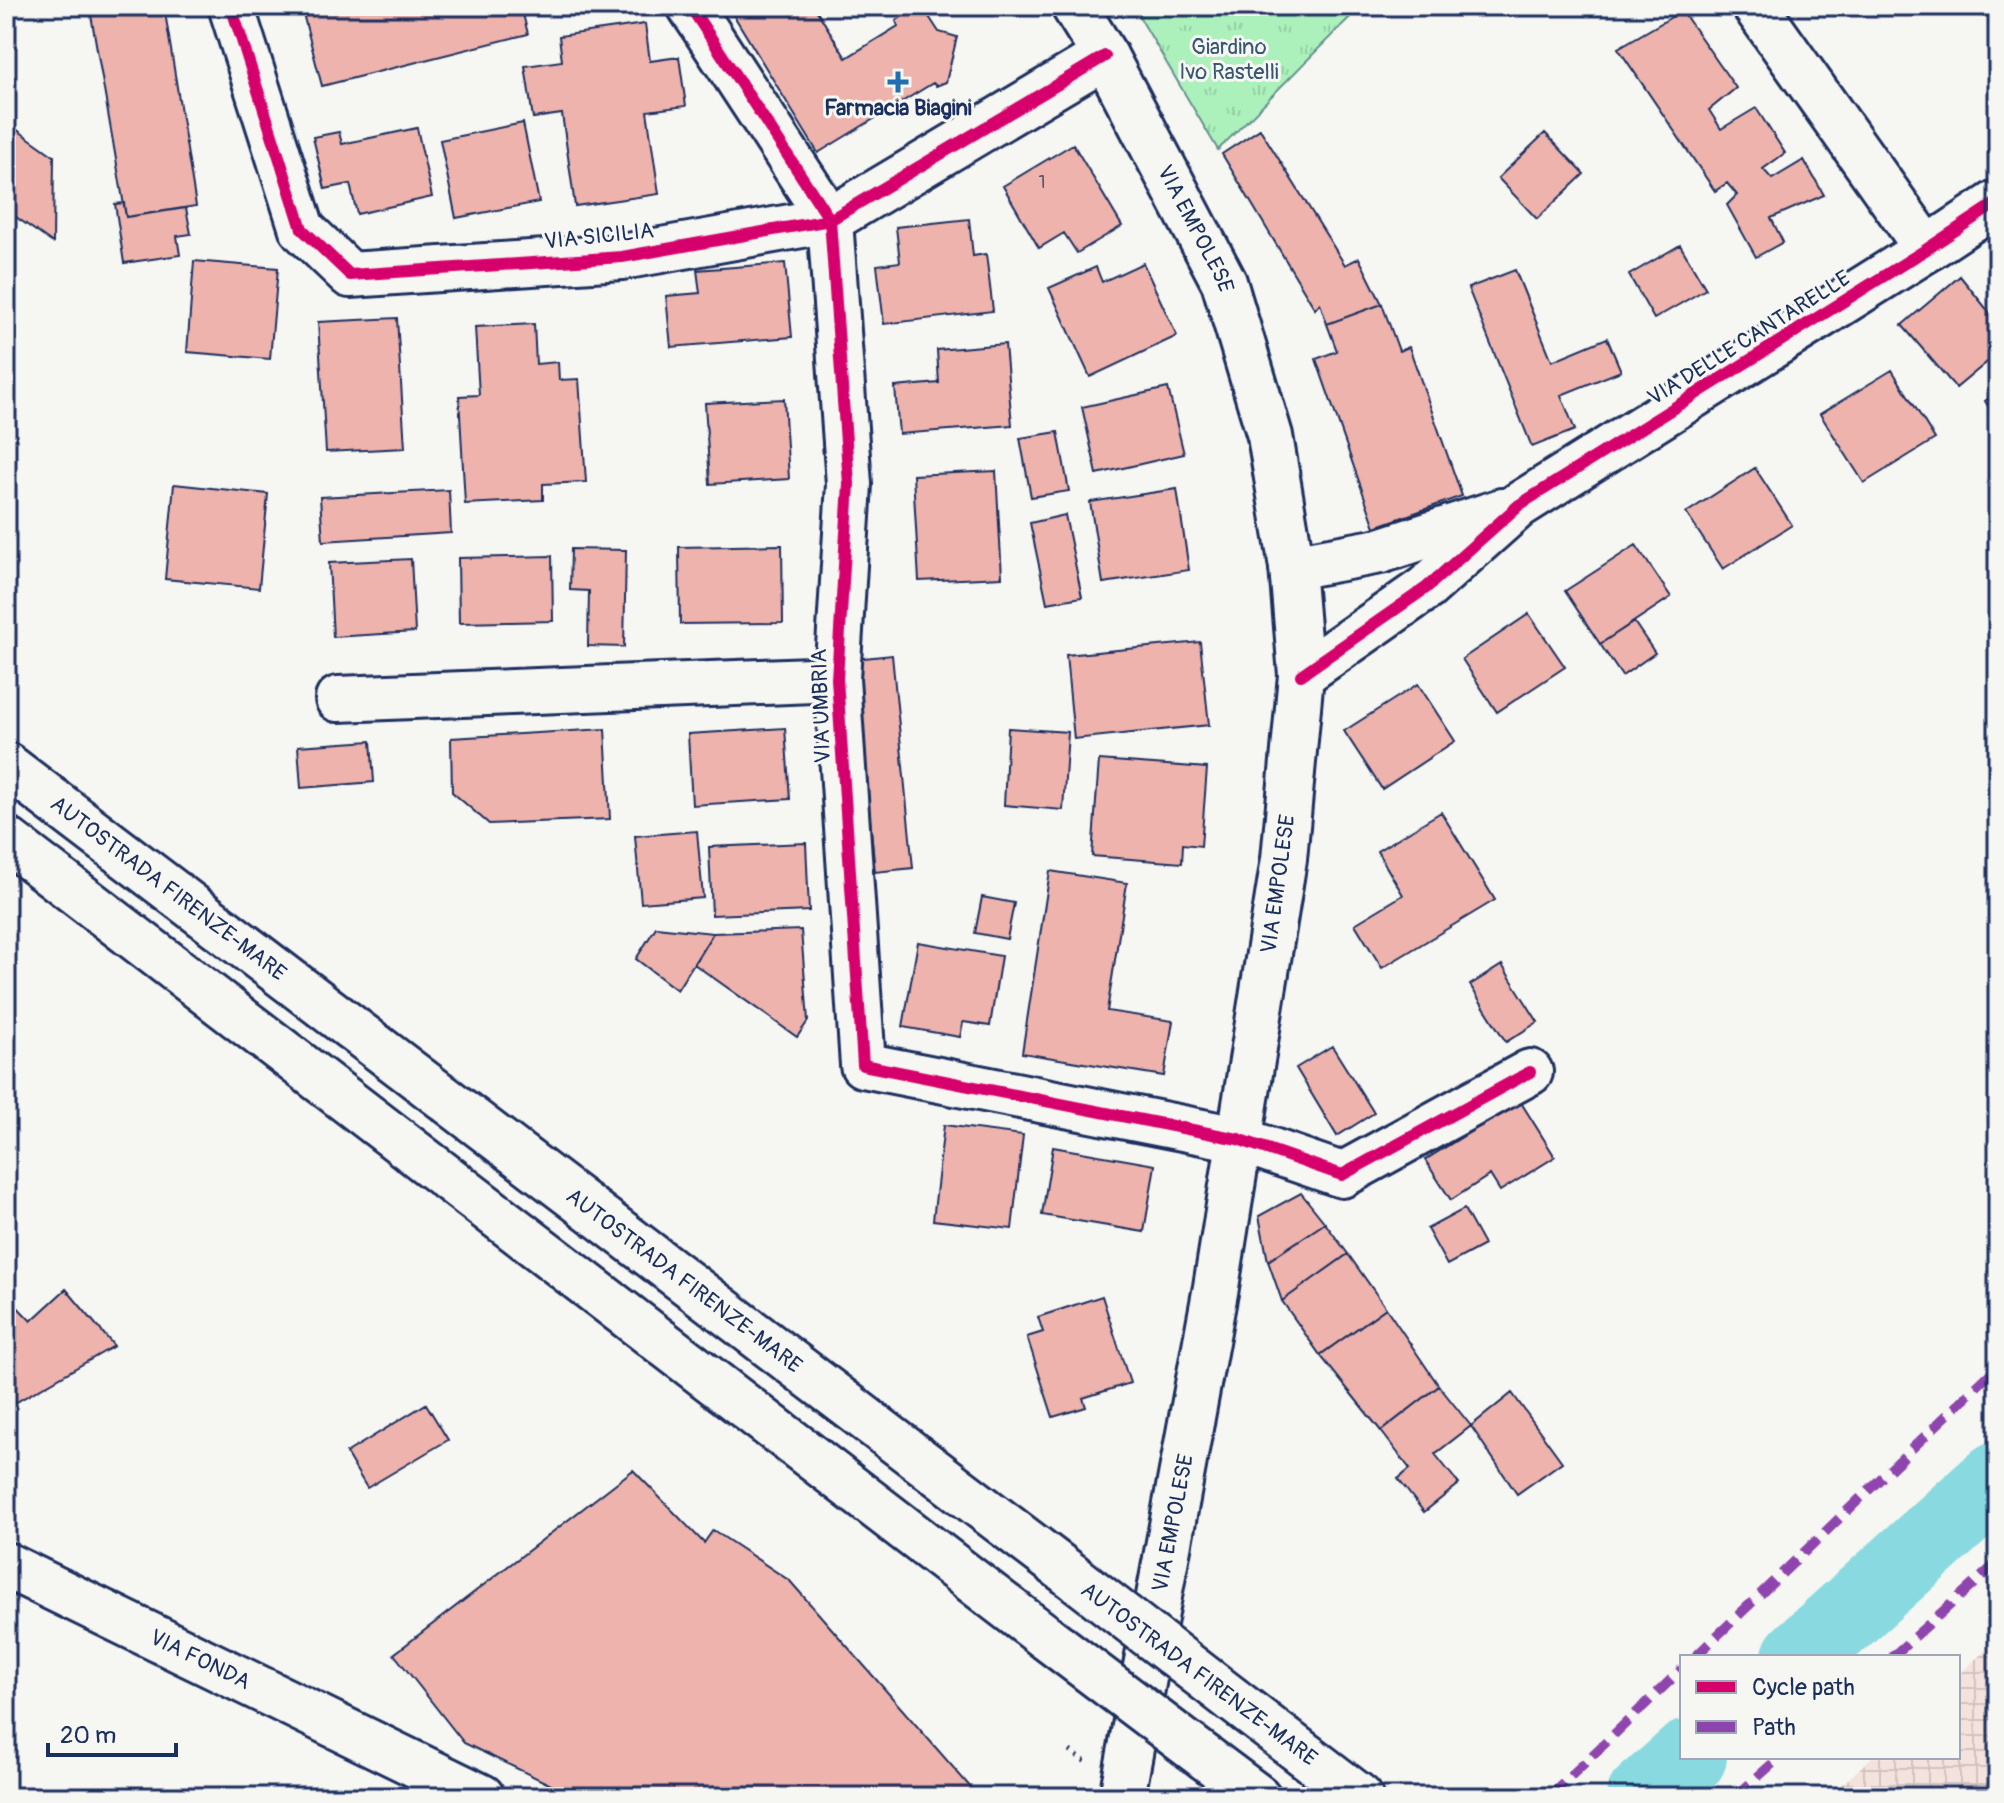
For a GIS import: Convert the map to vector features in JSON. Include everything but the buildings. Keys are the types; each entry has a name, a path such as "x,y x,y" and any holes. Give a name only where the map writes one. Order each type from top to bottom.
{"main road":[{"name":"VIA SICILIA","path":"231,6 302,229 350,275 622,257 830,220 1105,56"},
{"name":"VIA UMBRIA","path":"690,6 830,220 849,484 837,679 863,1065 1238,1139"},
{"name":"VIA EMPOLESE","path":"1074,6 1105,56 1224,282 1270,436 1292,567 1301,675 1284,859 1216,1287 1122,1797"},
{"path":"1755,6 1927,249"},
{"name":"VIA DELLE CANTARELLE","path":"1519,505 1998,202"},
{"path":"1292,567 1380,551 1519,505"},
{"path":"1301,675 1426,588 1519,505"},
{"name":"VIA UMBRIA","path":"338,699 837,679"},
{"name":"AUTOSTRADA FIRENZE-MARE","path":"6,765 1360,1797"},
{"path":"6,839 1258,1797"},
{"path":"1238,1139 1342,1175 1530,1072"},
{"name":"VIA FONDA","path":"6,1565 482,1797"}],"shaded area":[{"path":"1998,1638 1998,1797 1829,1797 1870,1759 1960,1759 1960,1674"}],"green space":[{"name":"Giardino Ivo Rastelli","path":"1133,6 1361,6 1218,150"}],"waterway":[{"path":"1802,1655 1998,1479"},
{"path":"1644,1797 1687,1759"}],"marked path":[{"path":"1697,1655 1998,1366"},
{"path":"1894,1655 1998,1562"},
{"path":"1549,1797 1680,1671"},
{"path":"1735,1797 1778,1759"}],"cycle path":[{"path":"231,6 302,229 350,275 622,257 830,220 1105,56"},
{"path":"690,6 830,220 849,484 837,679 863,1065 1238,1139 1342,1175 1530,1072"},
{"path":"1301,675 1426,588 1519,505 1998,202"}],"place":[{"name":"Farmacia Biagini","path":"898,82"}]}
